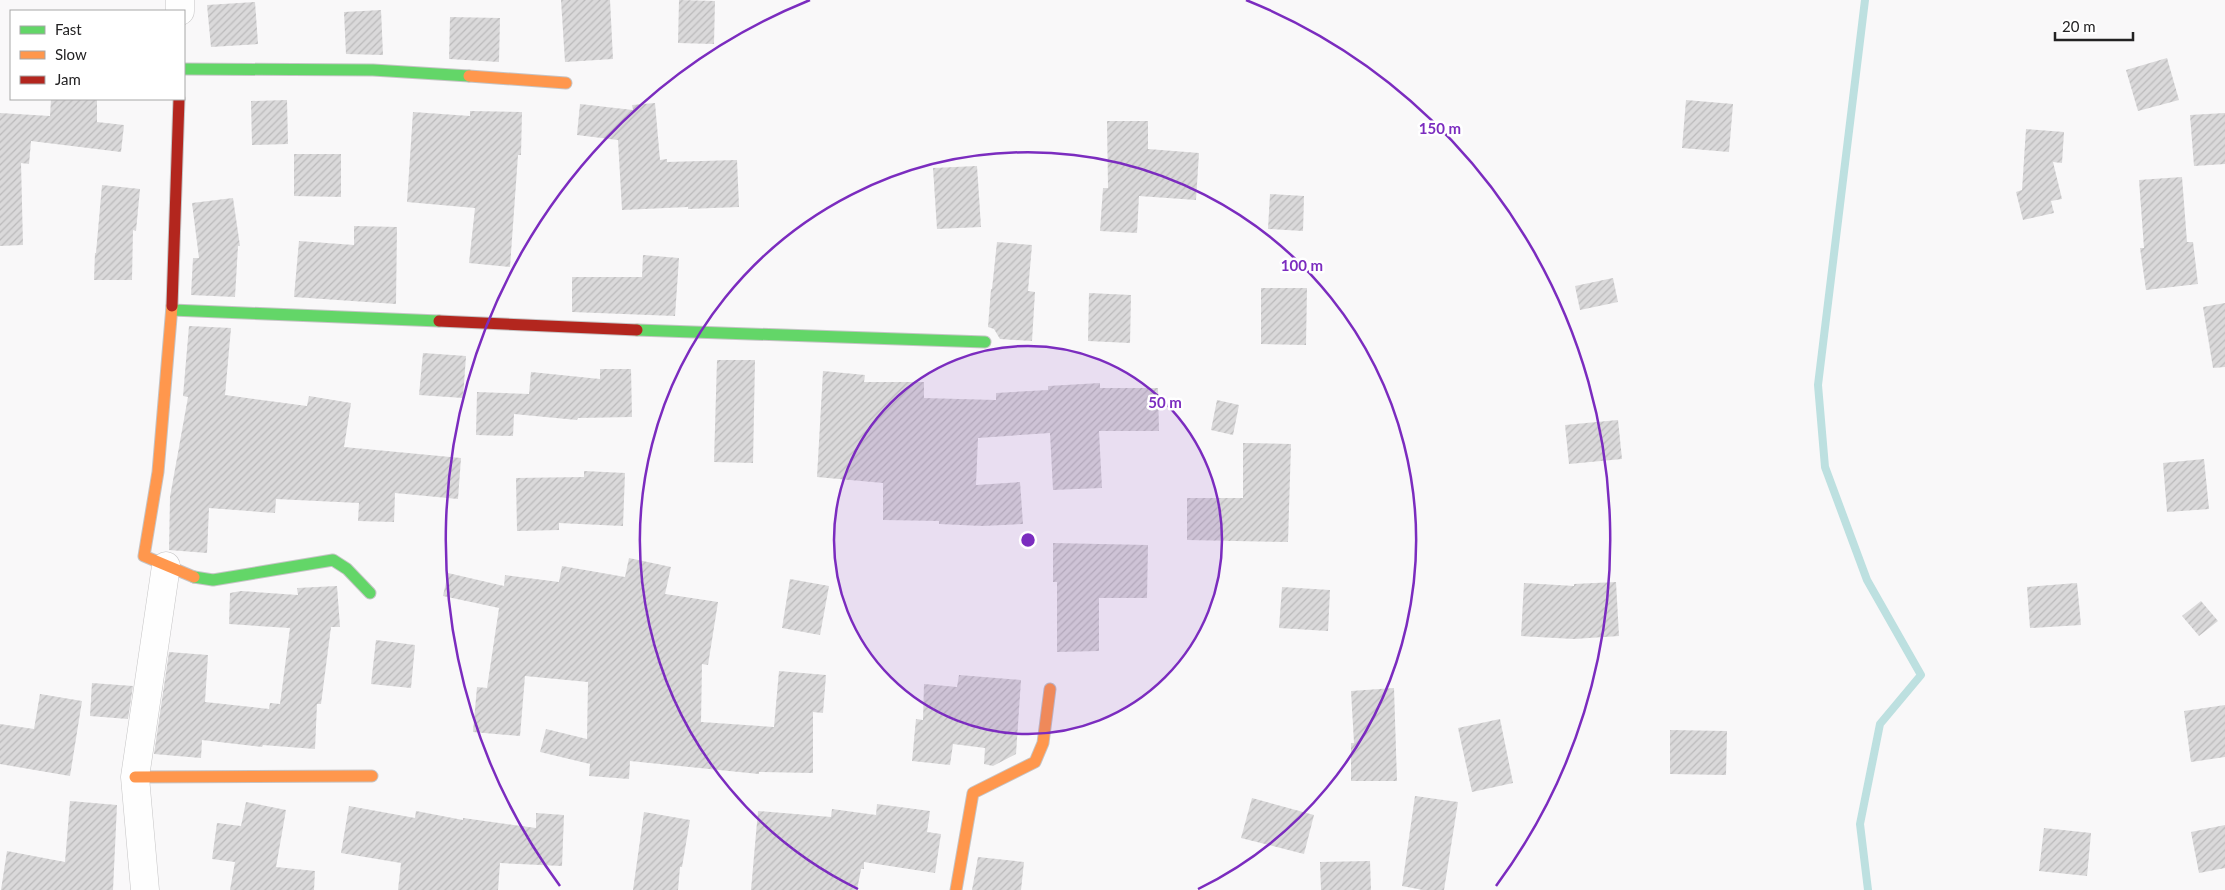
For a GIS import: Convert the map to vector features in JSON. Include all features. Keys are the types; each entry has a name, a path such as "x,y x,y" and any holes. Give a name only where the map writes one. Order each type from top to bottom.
{"street":[{"path":"185,69 373,70 566,84"},
{"path":"180,100 172,310 158,472 144,556 191,577 213,580 333,560 347,569 370,593"},
{"path":"172,310 504,324 553,328 985,342"},
{"path":"145,890 135,777 166,566"},
{"path":"956,890 972,793 1035,762 1044,743 1050,689"},
{"path":"135,777 372,776"}],"building":[{"path":"561,0 610,0 613,59 565,62"},
{"path":"679,0 715,1 714,44 678,43"},
{"path":"255,2 258,44 211,47 207,5"},
{"path":"381,10 383,55 346,54 344,12"},
{"path":"450,17 500,18 499,62 449,59"},
{"path":"2167,58 2179,100 2138,111 2126,70"},
{"path":"51,100 97,100 97,122 124,125 121,152 31,141 29,164 21,163 23,245 0,246 0,113 50,116"},
{"path":"287,100 288,144 252,145 251,101"},
{"path":"1686,100 1733,104 1729,152 1682,148"},
{"path":"655,103 660,160 667,159 667,162 737,160 739,207 622,210 618,140 577,135 580,104 633,110 632,105"},
{"path":"470,111 522,112 521,155 518,155 510,267 469,263 475,208 407,202 413,112 470,116"},
{"path":"2225,113 2225,164 2194,166 2190,115"},
{"path":"1107,121 1148,121 1148,149 1199,153 1196,200 1139,196 1137,233 1100,231 1103,188 1108,188"},
{"path":"2026,129 2064,132 2062,163 2053,162 2062,199 2051,201 2054,213 2023,220 2016,192 2022,190"},
{"path":"294,154 341,154 341,197 294,196"},
{"path":"977,166 981,227 937,229 933,168"},
{"path":"2182,177 2187,242 2193,242 2198,284 2146,290 2140,248 2144,248 2139,180"},
{"path":"102,185 140,189 136,231 133,230 132,280 94,280"},
{"path":"1270,194 1304,196 1303,231 1268,229"},
{"path":"233,198 240,246 238,246 235,297 191,295 193,258 199,258 192,203"},
{"path":"354,226 397,227 396,304 294,297 299,241 354,245"},
{"path":"997,242 1032,245 1028,291 1035,292 1032,341 1000,339 994,329 988,327"},
{"path":"643,255 679,258 675,316 572,312 572,277 642,277"},
{"path":"1613,278 1618,302 1580,310 1575,286"},
{"path":"1261,288 1307,288 1306,345 1261,344"},
{"path":"1089,293 1131,295 1130,343 1088,341"},
{"path":"2225,303 2225,367 2213,368 2203,307"},
{"path":"189,326 231,328 225,395 307,406 309,396 351,403 344,447 461,458 458,499 395,493 394,522 358,521 359,503 276,499 275,513 209,508 207,553 169,550 170,497 188,397 183,396"},
{"path":"423,353 466,356 463,398 419,395"},
{"path":"717,360 755,360 753,463 714,462"},
{"path":"600,369 631,369 632,417 578,418 577,420 514,414 513,436 476,435 477,392 529,394 531,372 600,379"},
{"path":"823,371 865,375 864,382 924,382 924,398 996,400 996,393 1048,390 1048,386 1100,383 1100,388 1158,388 1159,431 1099,431 1102,488 1053,490 1050,433 978,438 976,485 1020,482 1023,524 983,526 939,524 939,521 883,520 883,483 817,477"},
{"path":"1217,400 1239,405 1233,435 1211,430"},
{"path":"1618,420 1622,459 1569,464 1565,425"},
{"path":"1243,443 1291,444 1288,542 1187,540 1187,498 1243,498"},
{"path":"2204,459 2209,509 2167,512 2163,463"},
{"path":"584,471 625,473 623,526 559,523 559,530 517,531 516,478 584,477"},
{"path":"1053,543 1148,545 1147,598 1099,598 1099,651 1057,652 1057,582 1053,582"},
{"path":"629,558 671,567 665,594 718,602 708,665 702,664 701,722 774,727 779,671 826,675 823,713 813,712 813,773 759,772 759,774 630,761 629,779 589,776 590,764 540,752 546,729 587,739 588,682 525,676 520,736 473,732 477,687 487,688 499,608 443,596 448,573 504,586 505,575 559,582 562,566 625,577"},
{"path":"790,579 829,586 820,635 782,628"},
{"path":"1616,582 1619,636 1574,639 1521,636 1524,583 1574,586 1574,584"},
{"path":"2077,583 2081,625 2030,628 2027,587"},
{"path":"337,586 340,627 331,627 321,704 317,704 315,749 263,745 262,747 202,740 201,758 154,754 169,652 208,655 205,702 269,709 270,703 280,704 290,628 229,624 230,593 241,591 298,595 297,588"},
{"path":"1282,587 1330,590 1328,631 1279,628"},
{"path":"2201,601 2218,621 2199,636 2182,616"},
{"path":"376,640 415,645 411,688 371,684"},
{"path":"959,675 1021,680 1016,754 993,766 984,764 985,748 953,744 950,765 912,761 916,719 923,720 924,684 957,687"},
{"path":"92,683 133,686 128,719 90,716"},
{"path":"1394,688 1397,781 1351,781 1351,743 1354,743 1351,691"},
{"path":"40,694 82,701 70,776 0,764 0,724 34,729"},
{"path":"2225,705 2225,757 2191,762 2184,711"},
{"path":"1500,719 1513,783 1472,792 1458,728"},
{"path":"1670,730 1727,731 1726,775 1670,774"},
{"path":"1415,796 1458,802 1444,890 1423,890 1402,886"},
{"path":"1252,798 1314,815 1304,854 1241,838"},
{"path":"70,801 117,805 113,890 1,890 7,851 65,862"},
{"path":"246,802 286,810 276,867 315,871 314,890 230,890 235,862 212,859 217,823 241,826"},
{"path":"877,804 930,811 927,832 941,834 935,873 864,862 864,869 861,869 857,890 751,890 758,811 831,817 832,809 876,815"},
{"path":"349,806 415,818 416,811 463,820 463,818 536,828 536,813 564,815 562,866 500,863 498,890 398,890 401,863 341,853"},
{"path":"644,812 690,820 682,867 680,867 678,890 633,890"},
{"path":"2225,825 2225,868 2199,873 2191,832"},
{"path":"2044,828 2091,833 2087,876 2039,871"},
{"path":"978,857 1024,862 1021,890 972,890"},
{"path":"1370,861 1371,890 1321,890 1320,862"}],"waterway":[{"path":"1865,0 1818,385 1825,467 1867,580 1921,675 1880,724 1860,824 1868,890"}],"traffic: fast":[{"path":"185,69 373,70 469,76"},
{"path":"172,310 439,321"},
{"path":"637,330 985,342"},
{"path":"194,577 213,580 333,560 347,569 370,593"}],"traffic: slow":[{"path":"469,76 566,83"},
{"path":"172,306 158,472 144,556 194,577"},
{"path":"956,890 973,793 1035,762 1043,743 1050,689"},
{"path":"135,777 372,776"}],"traffic: jam":[{"path":"172,306 179,100"},
{"path":"439,321 637,330"}]}
